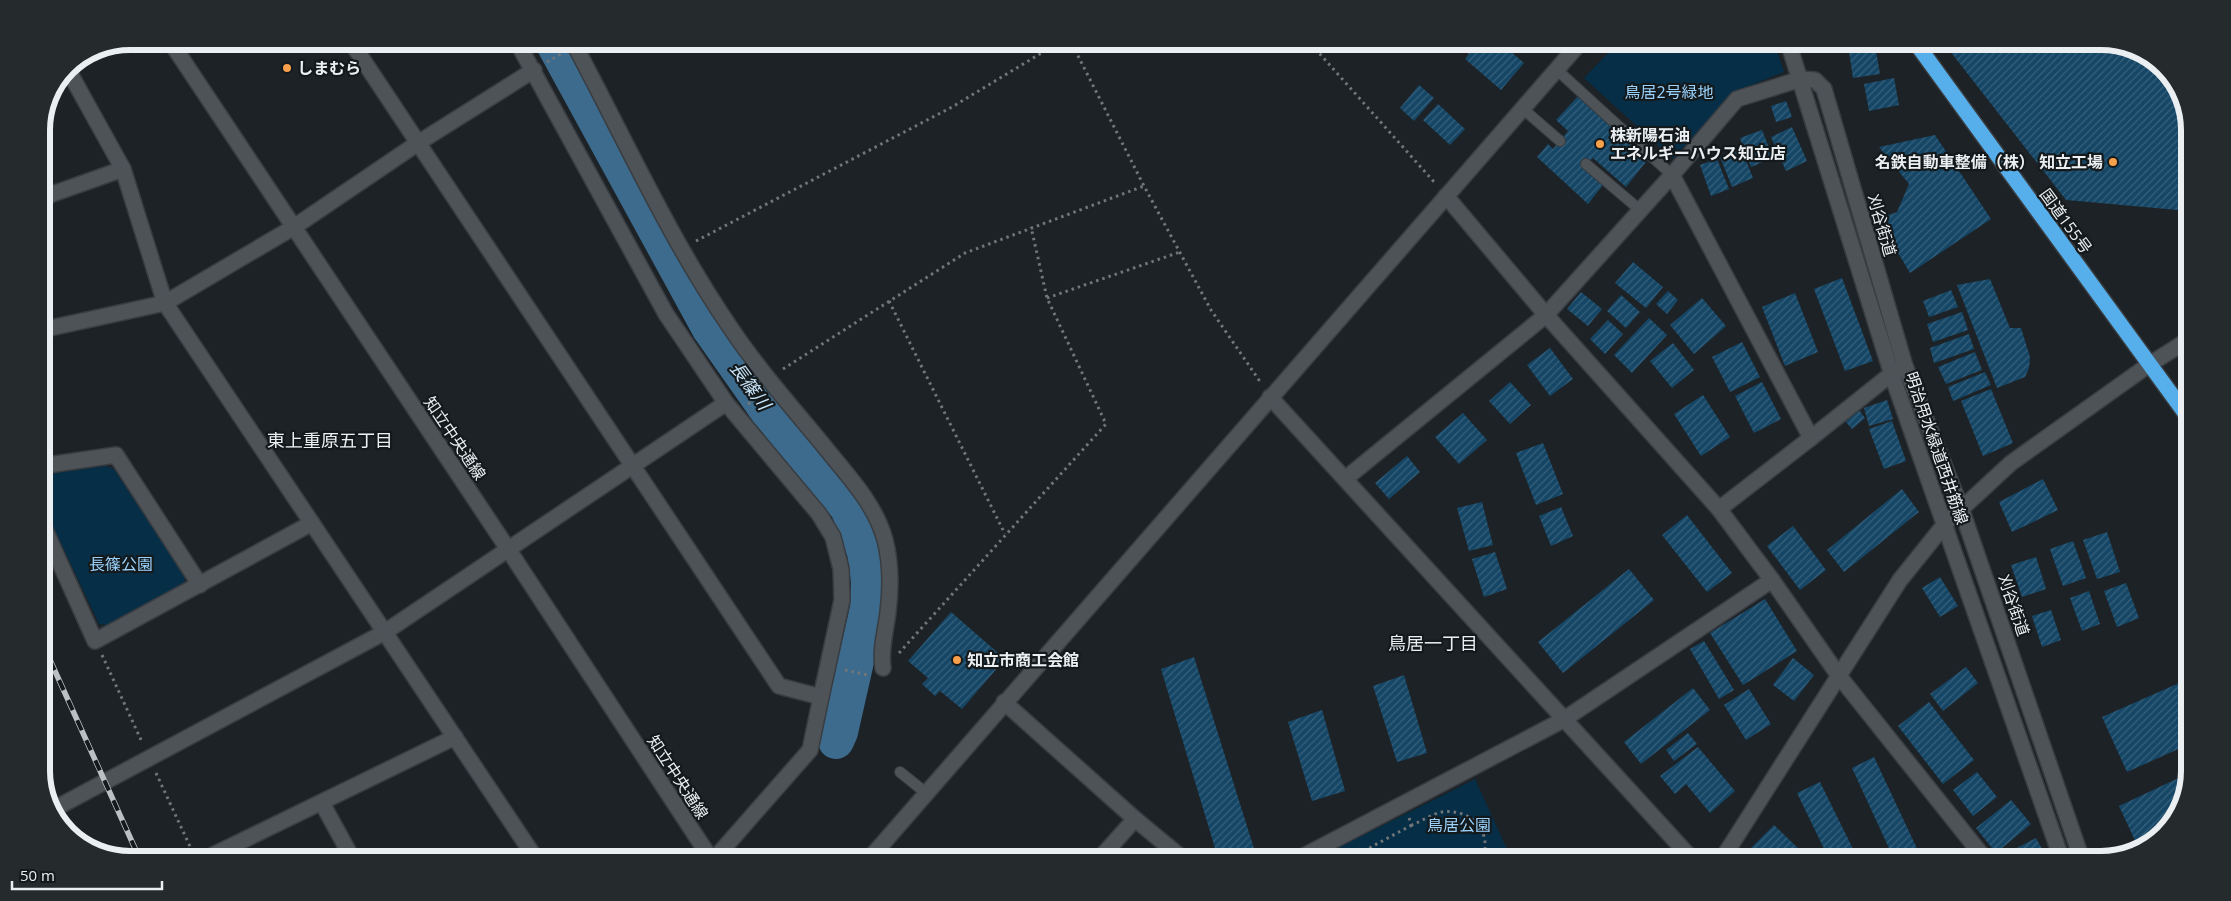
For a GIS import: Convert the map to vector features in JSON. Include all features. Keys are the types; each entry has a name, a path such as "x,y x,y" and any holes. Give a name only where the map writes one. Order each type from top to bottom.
{"highway":[{"name":"国道155号","path":"1921,50 2181,407"}],"street":[{"name":"知立中央通線","path":"176,50 508,549 706,851"},
{"path":"356,50 779,686 821,697"},
{"path":"522,50 666,314 726,403 819,514 833,537 841,569 842,600 810,750 721,851"},
{"path":"572,50 682,248 730,328 768,378 855,483 874,513 885,540 891,572 889,609 881,657 883,668"},
{"path":"876,851 1573,50"},
{"name":"明治用水緑道西井筋線","path":"1791,50 1898,370 1945,524 2059,851"},
{"path":"50,328 165,304 294,227 418,143 534,70"},
{"path":"71,75 123,169 165,304 531,851"},
{"path":"1345,479 1546,315 1672,176 1737,99 1801,79"},
{"name":"刈谷街道","path":"1801,79 1815,80 1824,89 1898,343 1898,370 1962,508 2079,851"},
{"path":"50,195 123,169"},
{"path":"1672,176 1811,438"},
{"path":"1446,196 1546,315 1719,509 1772,580 1839,676 1978,851"},
{"path":"1727,851 1900,580 1945,524 2011,463 2150,364 2181,344"},
{"path":"1719,509 1898,370"},
{"path":"1270,397 1685,851"},
{"path":"58,807 385,632 726,403"},
{"path":"50,465 116,455 200,584"},
{"path":"50,539 95,641 312,523"},
{"path":"1313,851 1563,720 1772,580"},
{"path":"1004,702 1174,851"},
{"path":"221,851 455,737"},
{"path":"322,803 348,851"},
{"path":"1106,851 1135,819"}],"lane":[{"path":"1556,69 1672,176"},
{"path":"1522,108 1560,141"},
{"path":"1586,164 1640,210"},
{"path":"900,772 926,793"}],"path":[{"path":"548,62 566,50"},
{"path":"682,248 952,107 1048,50"},
{"path":"1075,50 1144,186 1211,310 1270,397"},
{"path":"1315,50 1446,196"},
{"path":"768,378 965,253 1144,186"},
{"path":"883,668 899,653 1106,424 1047,298 1031,227"},
{"path":"1047,298 1180,252"},
{"path":"889,301 1005,534"},
{"path":"742,409 762,394"},
{"path":"843,670 864,674"},
{"path":"1402,805 1412,825"},
{"path":"1367,851 1371,847 1412,825 1439,813 1454,811 1469,816 1480,827 1485,842 1484,851"}],"green space":[{"name":"鳥居2号緑地","path":"1611,50 1777,50 1784,72 1732,93 1673,159 1584,78"},
{"name":"長篠公園","path":"105,466 114,469 185,577 184,585 107,625 99,624 50,520 50,474"},
{"name":"鳥居公園","path":"1475,779 1508,851 1332,851"}],"building":[{"path":"1463,50 1509,50 1524,63 1501,90 1465,59 1469,54"},
{"path":"1849,50 1876,50 1880,74 1853,78"},
{"name":"名鉄自動車整備（株） 知立工場","path":"1949,50 2101,50 2117,52 2127,54 2145,63 2164,81 2177,104 2181,125 2181,210 2066,200"},
{"path":"1894,78 1899,105 1869,111 1864,84"},
{"path":"1419,85 1434,98 1414,121 1400,108"},
{"path":"1579,95 1649,158 1626,187 1593,158 1583,167 1603,185 1588,204 1537,157 1548,144 1553,149 1568,131 1556,120"},
{"path":"1786,101 1792,117 1776,122 1771,106"},
{"path":"1438,104 1465,129 1450,145 1423,120"},
{"path":"1792,127 1807,161 1786,171 1771,137"},
{"path":"1762,130 1773,158 1751,167 1740,138"},
{"path":"1935,135 1991,219 1910,273 1878,219 1897,212 1909,184 1879,147"},
{"path":"1741,148 1753,178 1732,187 1720,157"},
{"path":"1717,159 1729,189 1711,196 1700,165"},
{"path":"1633,262 1663,287 1646,308 1615,283"},
{"path":"1842,278 1873,361 1845,371 1814,289"},
{"path":"1990,279 2010,328 2021,328 2030,357 2029,368 2025,377 1997,388 1957,285"},
{"path":"1951,290 1958,307 1929,317 1923,301"},
{"path":"1668,291 1678,300 1667,314 1656,304"},
{"path":"1581,292 1602,309 1588,326 1567,309"},
{"path":"1795,293 1818,352 1785,366 1762,307"},
{"path":"1621,295 1640,312 1626,328 1607,311"},
{"path":"1702,298 1726,326 1694,354 1670,325"},
{"path":"1962,312 1968,330 1933,342 1927,324"},
{"path":"1649,318 1667,335 1632,373 1614,355"},
{"path":"1608,320 1623,334 1605,354 1590,339"},
{"path":"1969,334 1974,349 1934,363 1930,348"},
{"path":"1742,342 1760,377 1730,392 1712,357"},
{"path":"1673,343 1694,370 1672,388 1650,361"},
{"path":"1550,348 1573,379 1550,396 1527,365"},
{"path":"1975,352 1982,370 1946,384 1938,367"},
{"path":"1985,372 1991,385 1953,401 1948,387"},
{"path":"1510,382 1531,405 1510,424 1489,401"},
{"path":"1762,382 1781,419 1754,433 1735,396"},
{"path":"1991,389 2013,443 1983,456 1961,401"},
{"path":"1703,395 1730,437 1701,456 1674,414"},
{"path":"1887,400 1893,419 1869,426 1864,408"},
{"path":"1859,410 1865,418 1852,429 1845,421"},
{"path":"1463,413 1487,440 1459,464 1435,437"},
{"path":"1892,421 1906,461 1884,469 1869,429"},
{"path":"1543,443 1563,494 1536,505 1516,453"},
{"path":"1407,456 1420,472 1389,499 1375,483"},
{"path":"2043,479 2058,510 2012,532 1999,502"},
{"path":"1902,489 1919,512 1844,572 1827,550"},
{"path":"1482,502 1493,545 1469,551 1457,508"},
{"path":"1561,507 1573,536 1551,546 1539,516"},
{"path":"1687,515 1732,573 1707,592 1662,535"},
{"path":"1793,526 1826,570 1800,590 1767,546"},
{"path":"2107,532 2120,572 2097,579 2083,540"},
{"path":"2073,541 2086,578 2063,586 2050,549"},
{"path":"1495,552 1507,589 1484,597 1472,559"},
{"path":"2036,557 2046,589 2022,597 2011,565"},
{"path":"1629,569 1654,600 1563,673 1538,642"},
{"path":"1940,577 1958,606 1940,617 1922,588"},
{"path":"2126,583 2139,618 2117,627 2104,591"},
{"path":"2089,591 2100,624 2082,631 2070,598"},
{"path":"1765,599 1797,651 1743,685 1710,633"},
{"path":"2051,610 2061,640 2042,647 2032,616"},
{"name":"知立市商工会館","path":"951,612 1005,659 962,709 940,691 935,696 922,684 928,678 908,661"},
{"path":"1704,641 1734,690 1719,699 1690,649"},
{"path":"1194,657 1255,851 1216,851 1161,669"},
{"path":"1793,658 1814,675 1794,701 1773,685"},
{"path":"1966,667 1978,683 1943,711 1930,694"},
{"path":"1404,675 1427,753 1397,762 1373,686"},
{"path":"2181,682 2181,748 2127,772 2102,717"},
{"path":"1693,688 1710,710 1641,764 1624,742"},
{"path":"1749,689 1771,724 1746,740 1724,705"},
{"path":"1929,702 1974,760 1943,784 1898,726"},
{"path":"1322,710 1345,791 1312,801 1288,722"},
{"path":"1688,733 1697,744 1674,761 1666,750"},
{"path":"1698,747 1735,791 1710,813 1686,784 1675,794 1660,776"},
{"path":"1874,757 1918,851 1890,851 1852,768"},
{"path":"1977,772 1997,797 1973,816 1953,790"},
{"path":"2180,777 2177,797 2164,820 2158,828 2136,843 2119,806"},
{"path":"1820,782 1854,851 1825,851 1797,793"},
{"path":"2011,800 2031,824 1998,851 1994,851 1976,828"},
{"path":"1774,825 1801,851 1748,851"},
{"path":"2036,838 2043,851 2011,851"}],"waterway":[{"name":"長篠川","path":"557,50 710,329 767,410 848,508 865,552 869,582 868,608 840,732 836,741"}],"railway":[{"path":"50,660 136,851"}],"place":[{"name":"しまむら","path":"287,68"},
{"name":"株新陽石油 エネルギーハウス知立店","path":"1600,144"},
{"name":"名鉄自動車整備（株） 知立工場","path":"2113,162"},
{"name":"知立市商工会館","path":"957,660"}],"district":[{"name":"東上重原五丁目","path":"330,441"},
{"name":"鳥居一丁目","path":"1433,644"}]}
